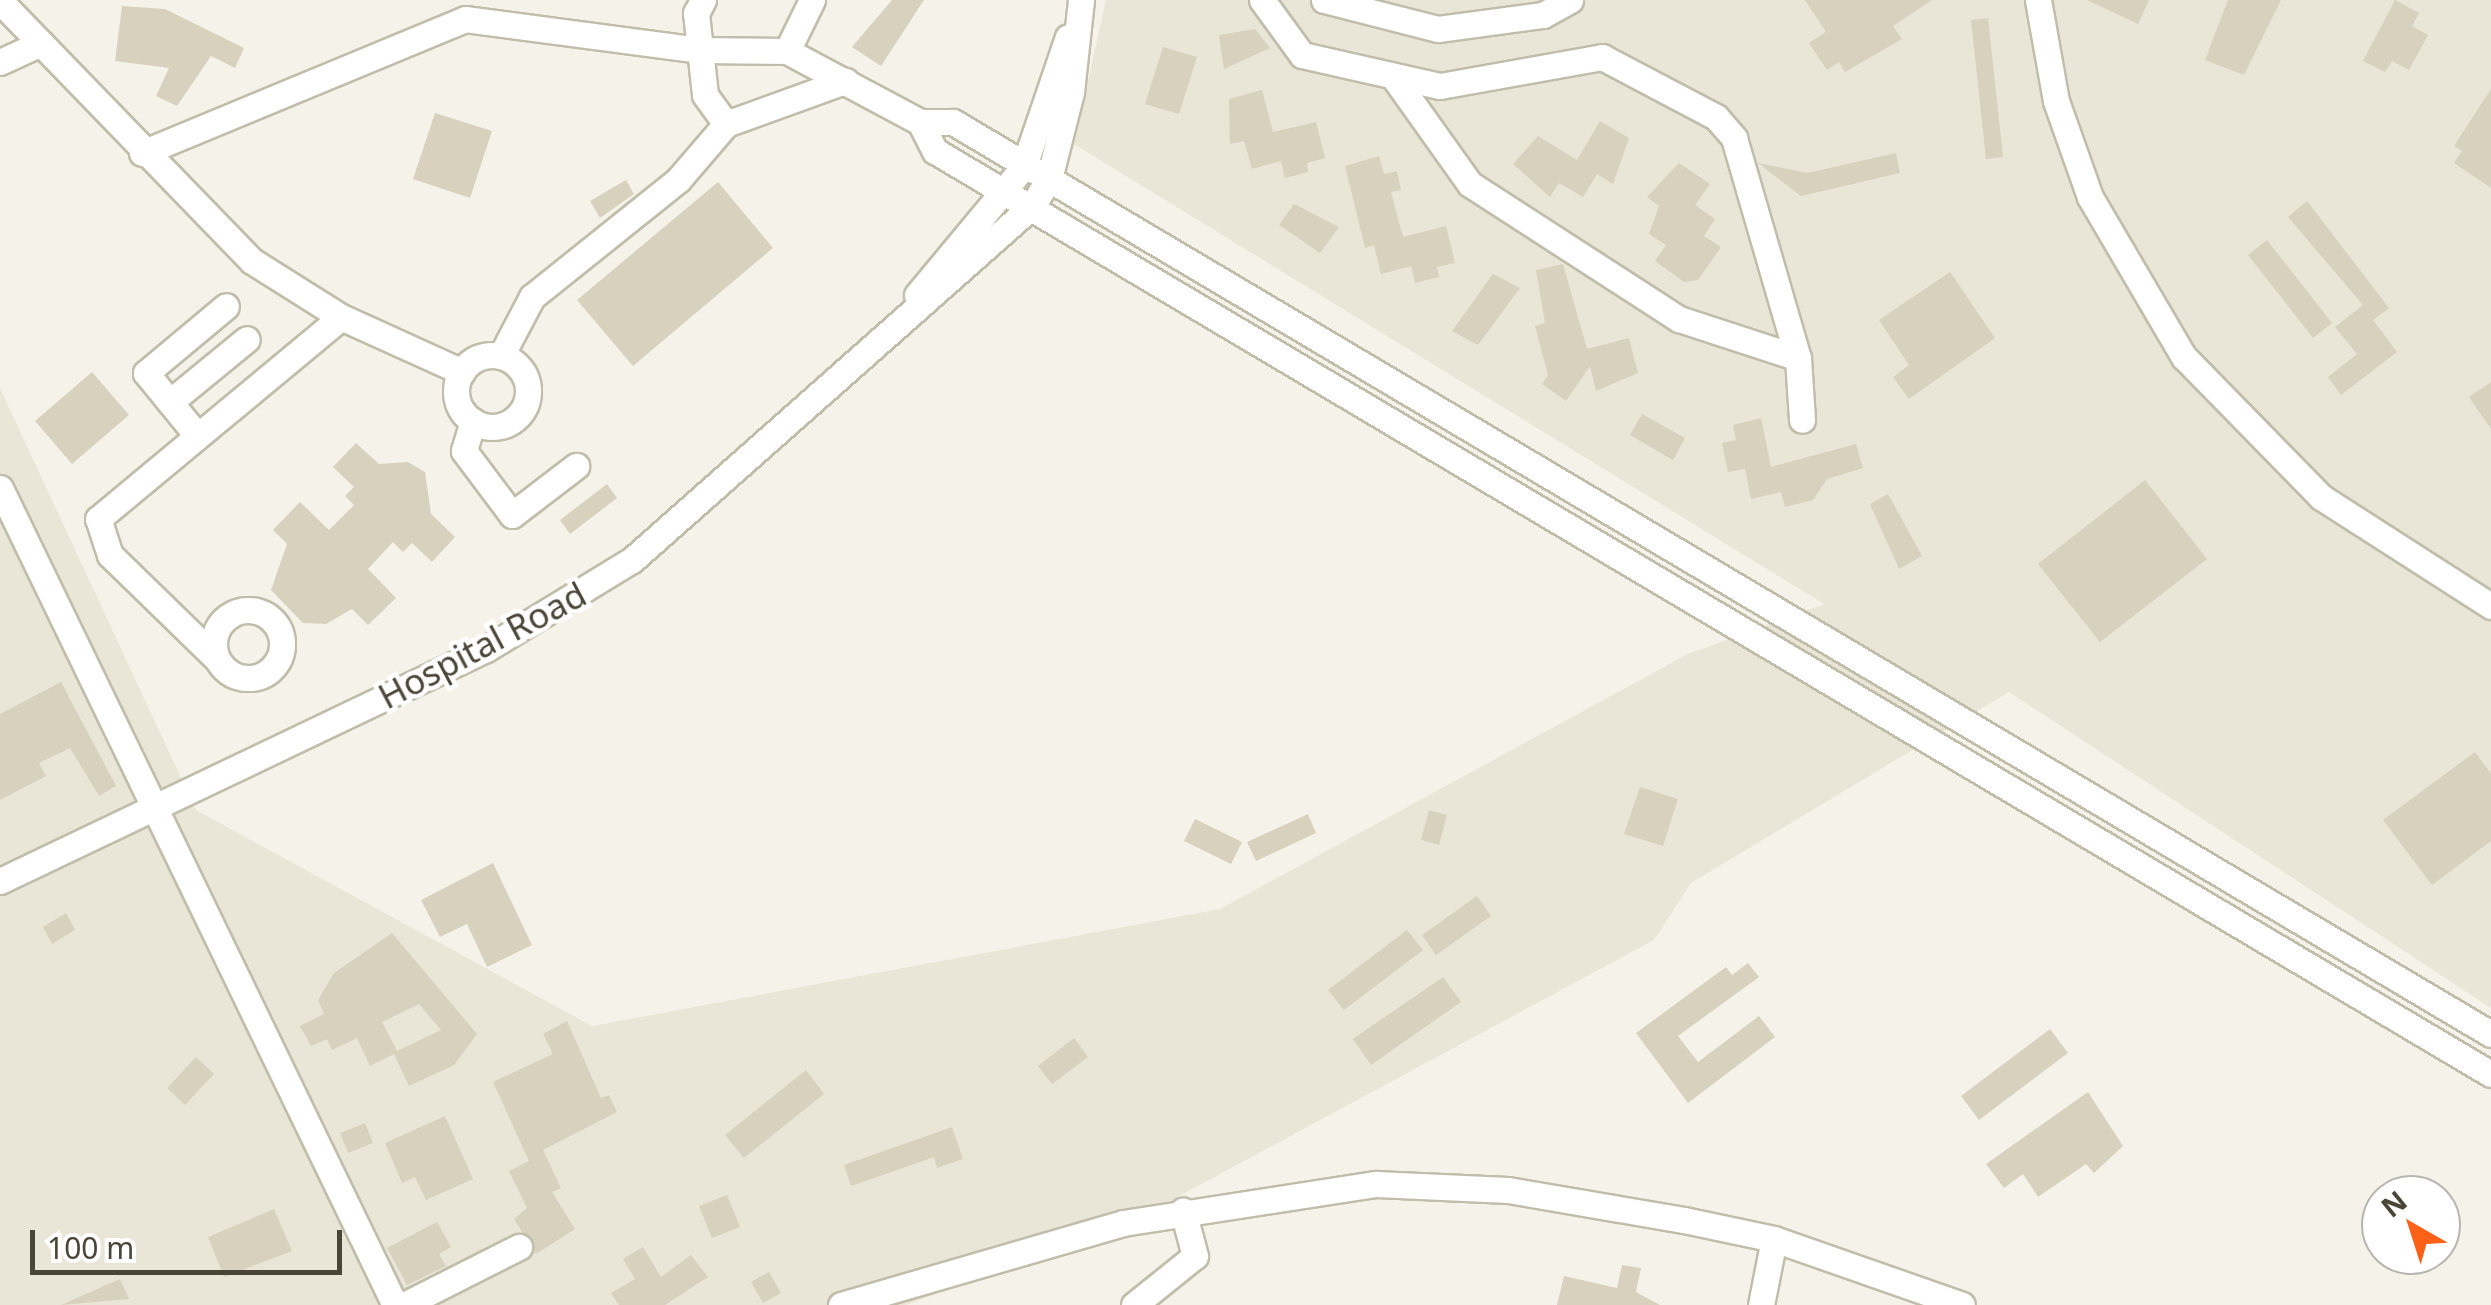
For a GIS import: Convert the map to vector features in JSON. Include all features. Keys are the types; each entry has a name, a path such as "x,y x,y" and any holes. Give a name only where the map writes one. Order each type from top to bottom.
{"street":[{"path":"703,0 699,50 705,95 726,124"},
{"path":"787,51 812,0"},
{"path":"1262,0 1302,55 1395,79 1440,86 1602,57 1716,117 1734,138 1798,358 1802,420"},
{"path":"1324,0 1438,28 1543,15 1570,0"},
{"path":"2038,0 2056,100 2090,197 2184,358 2321,497 2491,606"},
{"path":"0,1 142,153 252,261 342,317 462,372"},
{"path":"902,315 1006,193 1024,166 1080,8"},
{"path":"902,315 1032,206 1049,178 1080,8"},
{"path":"142,153 447,22 500,18 699,50 787,51 920,122 953,122 1585,501 2491,1034"},
{"path":"0,62 40,43"},
{"path":"1395,79 1470,184 1679,318 1798,358"},
{"path":"501,356 532,297 678,180 726,124 845,82"},
{"path":"920,122 935,151 1134,264 1568,529 2444,1042 2491,1074"},
{"path":"1134,264 1148,236"},
{"path":"196,434 146,372 226,306"},
{"name":"Hospital Road","path":"0,882 563,606 690,511 902,315"},
{"path":"216,658 110,555 98,526 108,505 342,317"},
{"path":"170,402 248,339"},
{"path":"501,356 526,377 523,410 495,427 473,422 456,394 462,372 478,357 501,356"},
{"path":"473,422 464,450 512,515 576,466"},
{"path":"0,488 395,1305"},
{"path":"1568,529 1585,501"},
{"path":"2006,787 2022,759"},
{"path":"2444,1042 2460,1015"},
{"path":"841,1305 1183,1212 1314,1188 1439,1184 1592,1202 1774,1239 1962,1305"},
{"path":"1134,1305 1196,1256 1183,1212"},
{"path":"1762,1305 1774,1239"},
{"path":"404,1305 520,1246"}],"shaded area":[{"path":"1106,0 2491,0 2491,1008 2009,692 1691,883 1654,940 1131,1222 906,1305 0,1305 0,388 196,810 592,1026 1220,909 1688,654 1824,604 1074,144"}],"building":[{"path":"892,0 924,0 881,66 852,47"},
{"path":"1805,0 1932,0 1893,26 1902,39 1845,72 1839,62 1827,70 1809,43 1826,32"},
{"path":"2087,0 2149,0 2138,24"},
{"path":"2228,0 2281,0 2244,75 2205,60"},
{"path":"2395,0 2419,13 2412,26 2428,35 2409,70 2392,61 2385,72 2363,61"},
{"path":"122,6 165,9 244,48 235,68 211,56 177,106 156,96 169,68 115,61"},
{"path":"1988,18 2003,157 1986,159 1971,20"},
{"path":"1255,29 1270,48 1224,69 1219,35"},
{"path":"1163,47 1197,57 1179,114 1145,104"},
{"path":"2491,89 2491,188 2454,163 2462,151 2454,146"},
{"path":"1262,90 1273,132 1316,122 1325,158 1307,163 1308,172 1285,178 1281,161 1252,169 1244,141 1230,144 1229,99"},
{"path":"435,113 492,131 470,198 413,179"},
{"path":"1600,121 1629,138 1613,184 1597,174 1583,197 1559,183 1550,197 1513,164 1538,136 1577,160"},
{"path":"1896,153 1900,173 1801,196 1758,163 1807,173"},
{"path":"1379,156 1384,174 1397,171 1401,190 1391,192 1403,237 1446,226 1455,263 1437,267 1439,277 1415,283 1411,266 1381,274 1374,245 1365,248 1345,166"},
{"path":"1679,163 1710,184 1695,205 1715,219 1704,236 1721,247 1698,280 1684,282 1655,261 1666,245 1649,234 1659,206 1647,197"},
{"path":"626,180 634,194 600,218 590,201"},
{"path":"718,182 773,248 633,366 577,300"},
{"path":"2307,201 2389,308 2373,320 2397,352 2341,395 2328,377 2357,354 2335,327 2363,305 2288,217"},
{"path":"1294,204 1339,227 1320,253 1279,225"},
{"path":"2267,240 2332,323 2313,338 2248,255"},
{"path":"1563,264 1587,349 1629,338 1638,373 1596,391 1590,366 1566,401 1542,384 1548,375 1535,326 1545,323 1536,270"},
{"path":"1950,272 1995,338 1909,399 1893,377 1909,365 1879,320"},
{"path":"1493,274 1520,288 1478,345 1452,331"},
{"path":"92,372 129,415 72,464 35,421"},
{"path":"2491,382 2491,429 2469,397"},
{"path":"1642,414 1685,438 1673,460 1630,435"},
{"path":"1761,418 1771,467 1856,444 1863,468 1827,479 1813,500 1785,507 1781,492 1751,499 1745,469 1728,472 1722,443 1736,440 1733,425"},
{"path":"356,443 379,464 408,462 425,472 431,514 455,537 432,562 412,543 403,552 393,542 368,569 396,598 368,625 352,609 326,624 303,623 271,590 287,544 273,530 300,502 329,530 354,505 345,496 354,487 333,467"},
{"path":"2145,480 2207,559 2100,642 2038,564"},
{"path":"607,484 617,498 570,534 560,520"},
{"path":"1888,494 1922,556 1899,569 1870,504"},
{"path":"61,682 116,786 99,796 70,748 39,763 46,776 0,800 0,714"},
{"path":"2475,752 2491,774 2491,841 2432,885 2383,820"},
{"path":"1640,787 1678,799 1663,846 1624,834"},
{"path":"1429,810 1447,815 1439,845 1421,840"},
{"path":"1308,814 1316,833 1256,861 1247,842"},
{"path":"1195,819 1242,842 1231,864 1184,841"},
{"path":"493,863 532,945 487,967 467,924 440,937 421,900"},
{"path":"1477,896 1491,916 1436,955 1422,935"},
{"path":"66,913 75,930 52,944 43,927"},
{"path":"1407,930 1423,950 1344,1010 1328,990"},
{"path":"392,933 477,1034 454,1065 409,1086 394,1054 370,1066 357,1038 332,1050 327,1039 311,1046 300,1026 324,1014 318,1000 334,973","holes":["419,1004 441,1030 397,1051 382,1022"]},
{"path":"1748,963 1759,977 1678,1036 1698,1062 1759,1016 1775,1037 1688,1103 1636,1033 1726,967 1732,975"},
{"path":"1443,977 1461,1002 1371,1065 1353,1039"},
{"path":"567,1021 601,1098 609,1095 617,1112 543,1150 561,1188 552,1192 575,1229 536,1254 514,1219 527,1208 509,1171 529,1161 493,1082 553,1054 543,1034"},
{"path":"2050,1029 2068,1053 1979,1120 1961,1096"},
{"path":"1074,1038 1088,1057 1052,1084 1038,1066"},
{"path":"196,1057 214,1074 185,1105 167,1088"},
{"path":"806,1070 824,1094 744,1158 725,1135"},
{"path":"2088,1092 2123,1146 2094,1173 2086,1164 2038,1197 2023,1174 2004,1188 1986,1164"},
{"path":"445,1116 473,1179 426,1200 415,1177 402,1183 385,1143"},
{"path":"365,1123 373,1143 348,1153 340,1133"},
{"path":"952,1127 963,1159 937,1168 934,1157 851,1186 844,1165"},
{"path":"727,1195 740,1227 712,1238 699,1206"},
{"path":"274,1209 292,1251 224,1277 208,1237"},
{"path":"437,1222 451,1247 439,1254 446,1266 407,1285 387,1248"},
{"path":"643,1247 661,1277 691,1255 708,1277 665,1305 619,1305 611,1293 635,1279 623,1259"},
{"path":"1622,1265 1641,1268 1636,1292 1660,1305 1557,1305 1564,1276 1617,1288"},
{"path":"769,1272 781,1293 763,1303 751,1282"},
{"path":"120,1279 129,1299 61,1305"}]}
